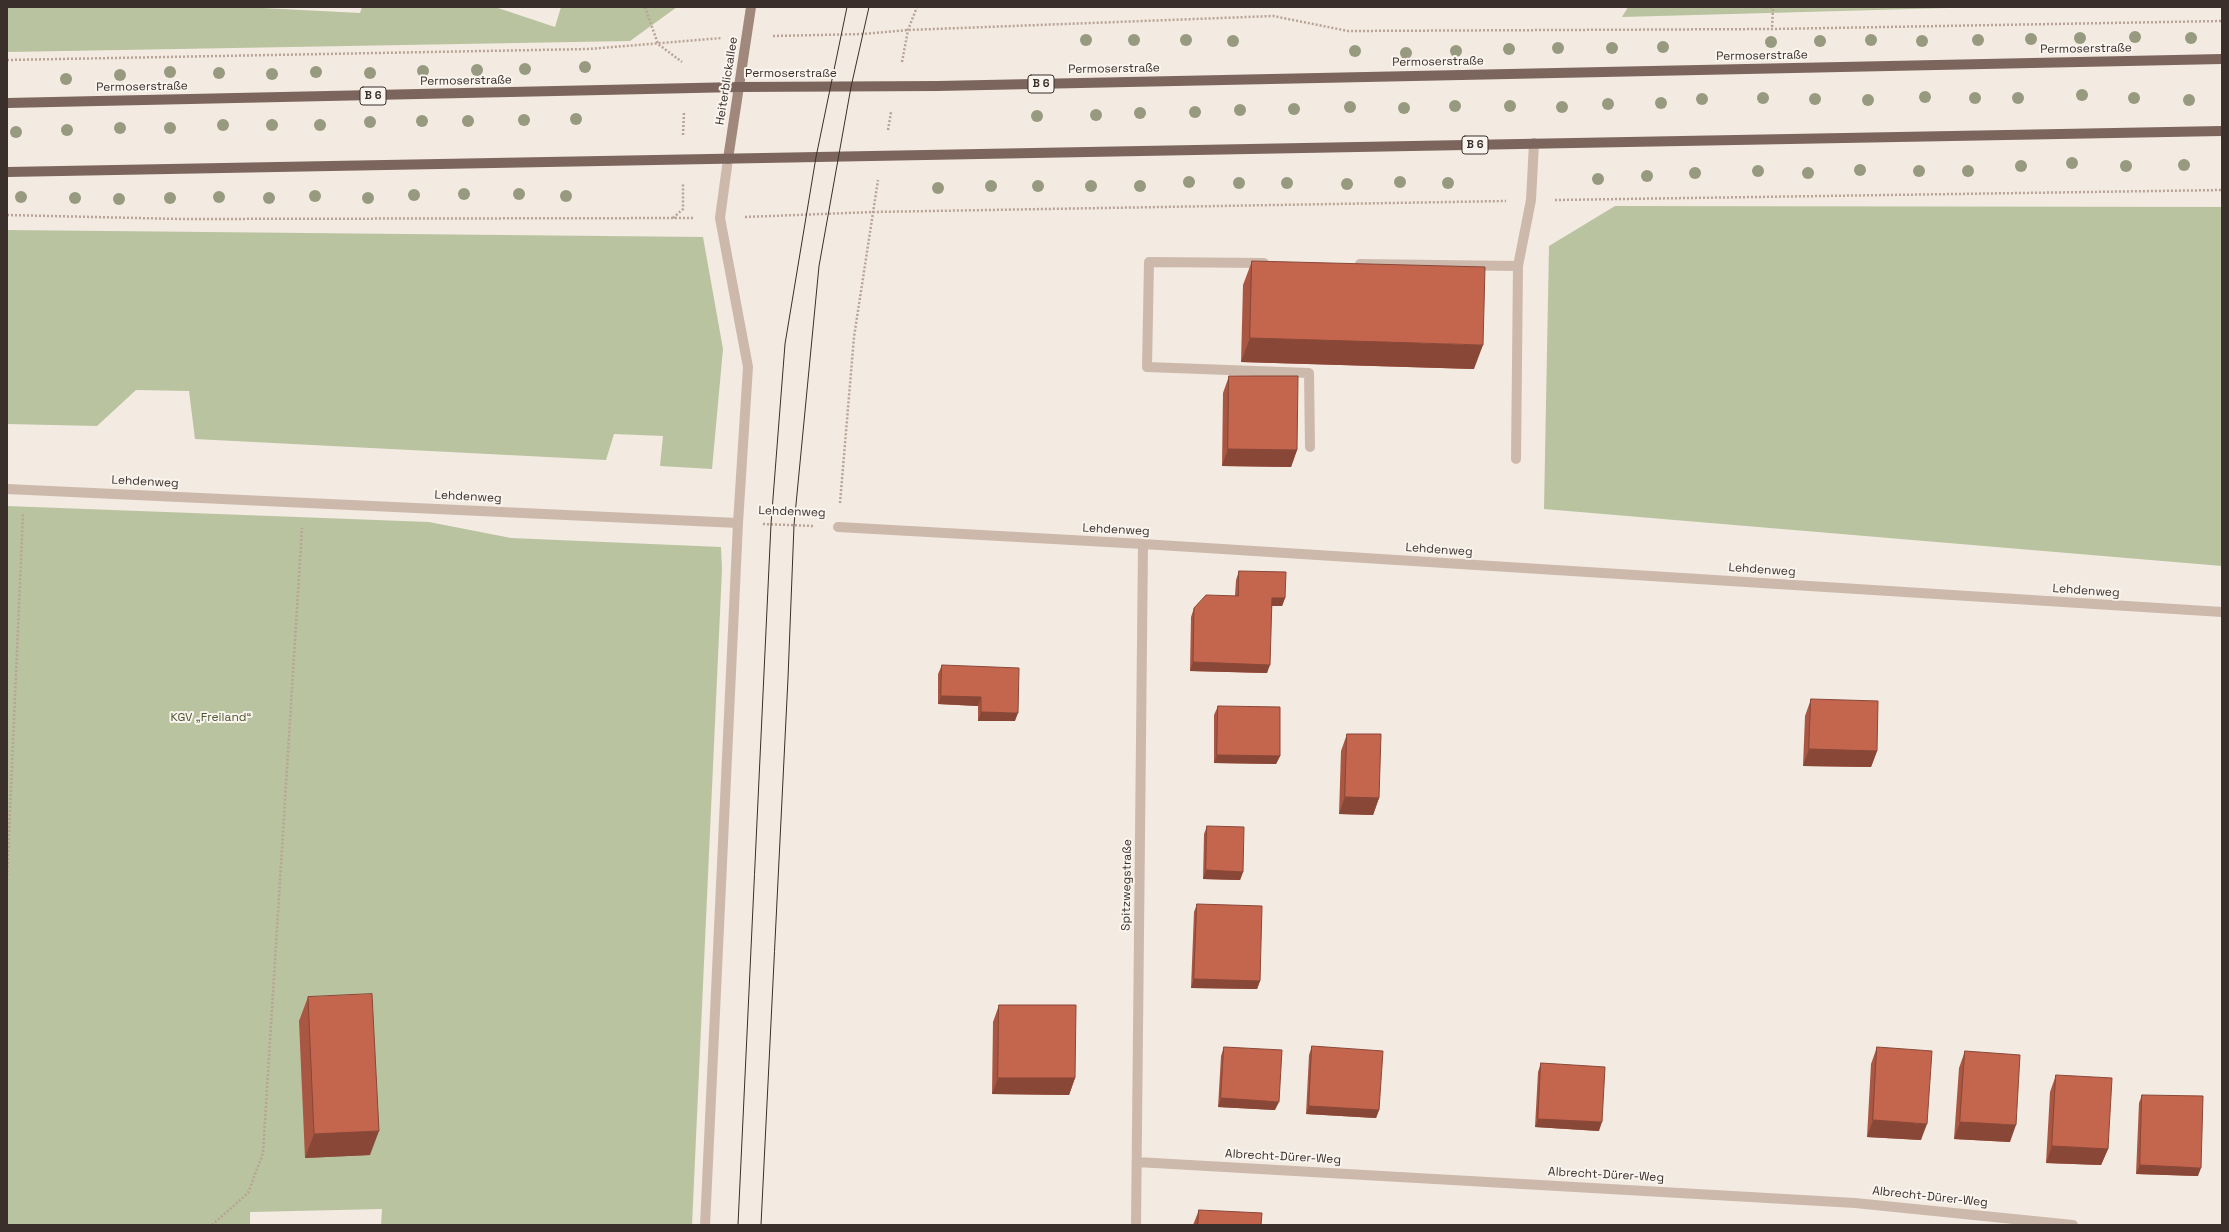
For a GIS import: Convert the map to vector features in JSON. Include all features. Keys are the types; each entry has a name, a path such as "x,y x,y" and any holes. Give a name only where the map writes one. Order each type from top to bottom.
{"main road":[{"name":"Heiterblickallee","path":"728,159 752,7"},
{"name":"Permoserstraße","path":"7,103 740,87 938,86 2222,59"},
{"name":"B 6","path":"7,172 2222,131"}],"street":[{"path":"1516,459 1518,266 1531,200 1534,144"},
{"path":"705,1225 738,523 748,367 720,218 728,159"},
{"path":"1275,263 1149,262 1146,367 1309,373 1310,447"},
{"path":"1353,264 1518,266"},
{"name":"Lehdenweg","path":"7,489 738,523"},
{"name":"Lehdenweg","path":"838,527 1143,544 2222,612"},
{"name":"Spitzwegstraße","path":"1136,1225 1143,544"},
{"name":"Albrecht-Dürer-Weg","path":"1137,1162 1855,1203 2073,1225"}],"path":[{"path":"645,7 658,44 684,63 683,209 673,218"},
{"path":"908,30 917,7"},
{"path":"1766,7 1773,8 1772,29"},
{"path":"7,60 588,49 747,36 863,34 908,30 1273,16 1348,31 1772,29 2222,21"},
{"path":"838,527 854,337 872,212 883,155"},
{"path":"7,215 181,219 720,218 872,212"},
{"path":"7,880 24,490"},
{"path":"212,1225 248,1193 263,1153 303,502"},
{"name":"Lehdenweg","path":"738,523 838,527"}],"green space":[{"path":"7,7 243,7 360,13 362,7 495,7 555,27 561,7 677,7 630,41 7,52"},
{"path":"1628,7 1985,7 1622,17"},
{"path":"1615,206 2222,207 2222,566 1544,509 1549,246"},
{"path":"7,230 703,237 723,349 712,469 660,466 663,436 614,434 606,460 195,439 189,391 136,390 97,426 7,424"},
{"name":"KGV „Freiland“","path":"7,506 429,522 511,538 721,547 722,569 692,1225 381,1225 382,1209 250,1212 250,1225 7,1225"}],"building":[{"path":"1252,261 1485,267 1483,345 1250,338"},
{"path":"1229,376 1298,376 1297,450 1228,449"},
{"path":"1239,571 1286,572 1285,598 1272,598 1270,665 1193,662 1194,608 1206,595 1238,596"},
{"path":"942,665 1019,668 1018,713 981,712 981,697 941,696"},
{"path":"1811,699 1878,701 1877,751 1809,749"},
{"path":"1218,706 1280,707 1280,756 1217,755"},
{"path":"1347,734 1381,734 1379,798 1345,797"},
{"path":"1207,826 1244,827 1243,872 1206,870"},
{"path":"1197,904 1262,906 1260,981 1194,979"},
{"path":"372,994 379,1131 314,1134 308,997"},
{"path":"999,1005 1076,1005 1075,1078 998,1078"},
{"path":"1312,1046 1383,1051 1379,1110 1309,1106"},
{"path":"1224,1047 1282,1050 1279,1102 1221,1098"},
{"path":"1877,1047 1932,1051 1927,1124 1873,1120"},
{"path":"1965,1051 2020,1055 2016,1125 1960,1122"},
{"path":"1541,1063 1605,1067 1602,1122 1538,1119"},
{"path":"2056,1075 2112,1078 2108,1149 2052,1146"},
{"path":"2142,1095 2203,1096 2201,1168 2140,1165"},
{"path":"1199,1210 1262,1213 1261,1225 1198,1225"}],"tram line":[{"path":"738,1225 771,524 785,344 816,157 847,7"},
{"path":"761,1225 788,678 794,525 819,266 851,87 869,7"}]}
